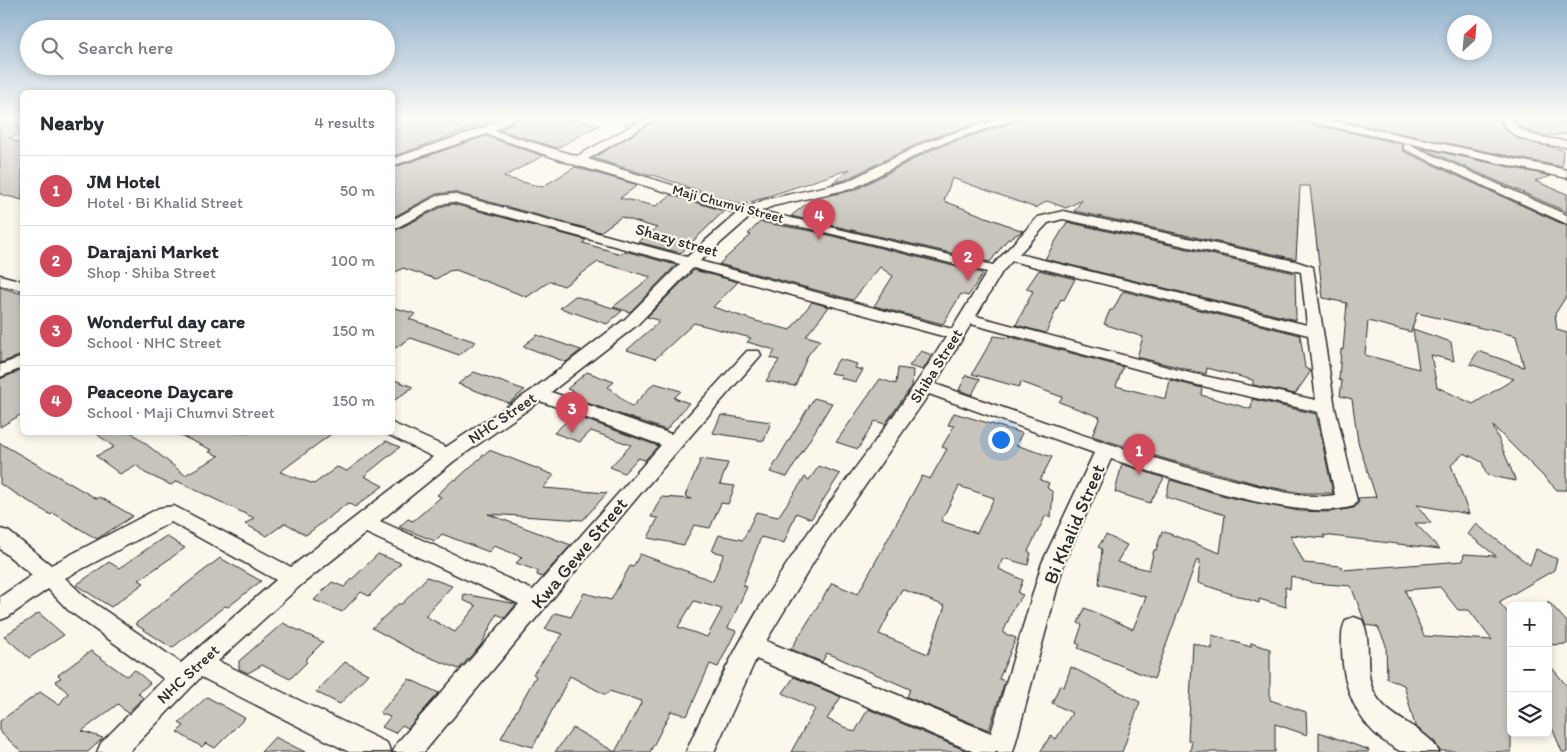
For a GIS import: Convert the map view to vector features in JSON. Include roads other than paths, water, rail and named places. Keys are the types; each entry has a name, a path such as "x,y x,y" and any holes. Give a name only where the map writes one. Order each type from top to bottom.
{"street":[{"path":"395,162 423,152"},
{"name":"Maji Chumvi Street","path":"551,152 747,212 812,225 996,270"},
{"path":"576,160 590,152"},
{"name":"NHC Street","path":"111,752 190,670 293,579 447,456 538,394 630,322 725,229 747,212 769,203 850,185 914,152"},
{"path":"1417,152 1567,220"},
{"path":"1466,152 1567,174"},
{"name":"Shazy street","path":"395,224 442,199 453,198 538,219 690,263 956,335"},
{"name":"Shiba Street","path":"700,752 750,645 817,537 925,386 996,270 1043,220 1063,215 1203,244 1295,265 1308,270 1316,332"},
{"path":"1008,256 1316,332 1326,408 1347,501 1339,505 1322,506 1276,497 1105,450"},
{"path":"0,280 20,285"},
{"path":"966,318 1189,378 1326,408"},
{"name":"Kwa Gewe Street","path":"406,752 753,355"},
{"path":"0,372 20,363"},
{"name":"Bi Khalid Street","path":"925,386 1105,450 1053,564 999,751"},
{"path":"538,394 676,443"},
{"path":"395,430 447,456"},
{"path":"0,610 49,576 166,514 174,514 293,579"},
{"path":"363,522 537,602"},
{"path":"0,538 49,576 76,603 190,670 376,752"},
{"path":"1354,627 1356,663 1365,702 1389,727 1425,752"},
{"path":"750,645 999,751"}],"waterway":[{"path":"417,157 438,152"}],"place":[{"name":"Peaceone Daycare","path":"819,240"},
{"name":"Darajani Market","path":"968,281"},
{"name":"Wonderful day care","path":"572,433"},
{"name":"JM Hotel","path":"1139,475"}]}
